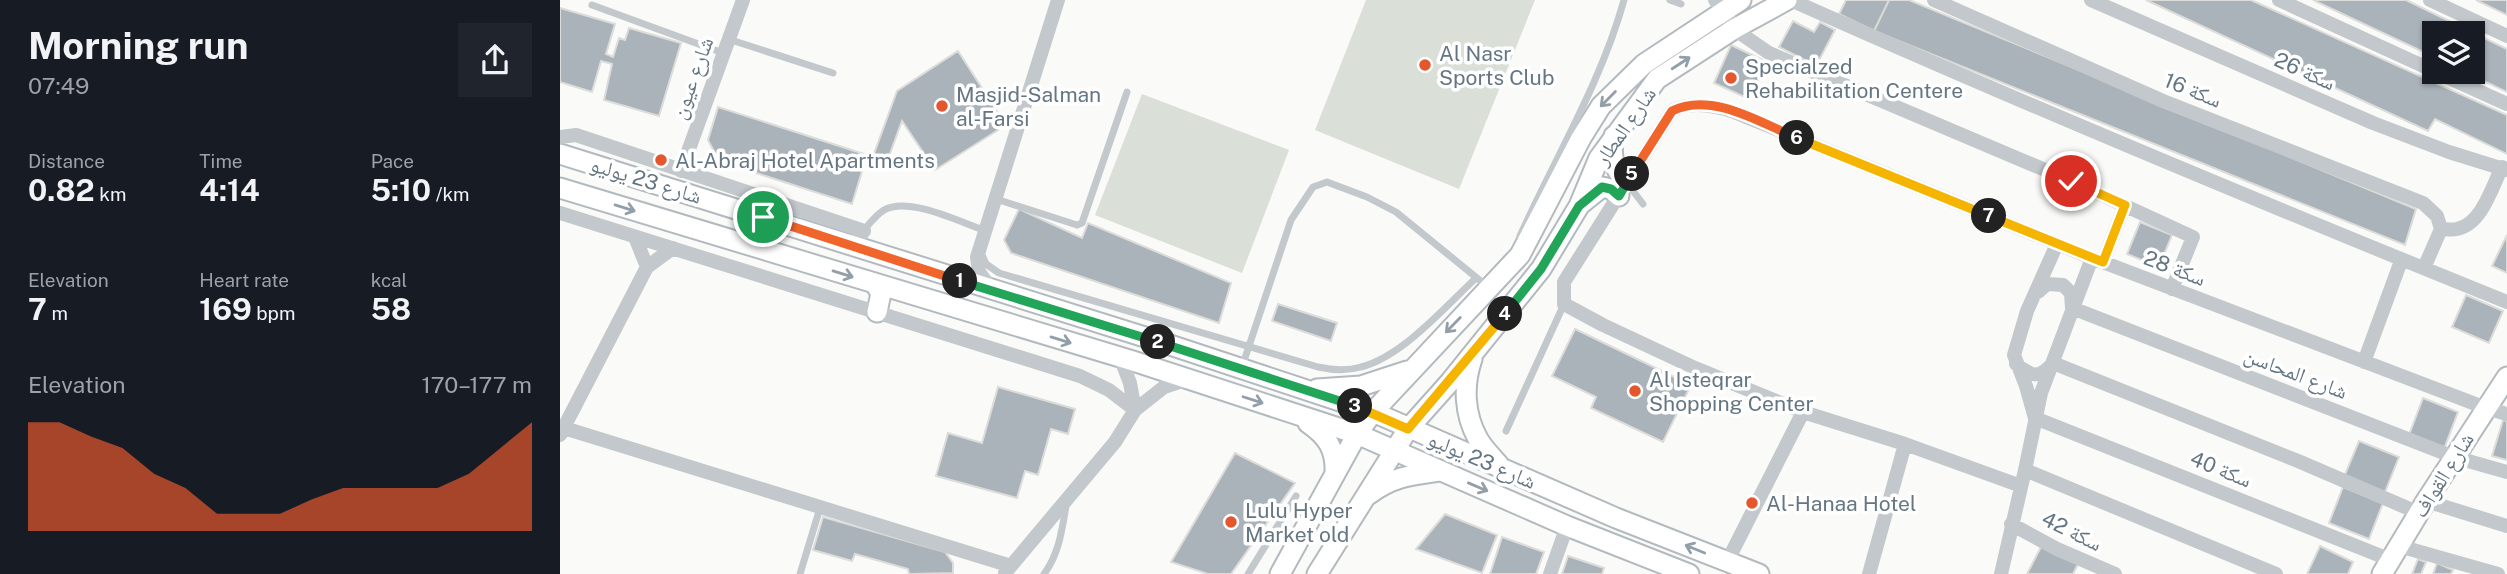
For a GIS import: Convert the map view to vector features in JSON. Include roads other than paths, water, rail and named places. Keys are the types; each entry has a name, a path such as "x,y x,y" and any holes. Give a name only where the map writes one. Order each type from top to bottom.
{"main road":[{"name":"شارع المطار","path":"1280,574 1357,434 1373,412 1482,283 1503,272 1520,255 1581,138 1601,106 1644,64 1720,5 1741,0"},
{"name":"شارع المطار","path":"1317,574 1408,429 1541,269 1579,206 1600,158 1657,79 1734,29 1789,0"},
{"path":"1579,206 1602,187 1623,189 1612,156 1614,136"},
{"name":"شارع 23 يوليو","path":"560,154 858,238 947,277 1373,412 1616,518 1759,574"},
{"name":"شارع 23 يوليو","path":"560,188 1120,358 1357,434 1567,526 1685,573"},
{"path":"875,284 881,293 877,313"},
{"path":"1474,352 1467,371 1465,405 1478,440 1502,468"},
{"path":"1305,390 1361,386 1411,369"},
{"name":"شارع القواف","path":"2391,560 2422,507 2507,377"},
{"path":"1296,414 1325,435 1335,457 1335,473"},
{"path":"1364,498 1386,482 1441,471"}],"street":[{"name":"شارع عيون","path":"681,171 743,0"},
{"path":"992,290 982,279 979,253 1058,0"},
{"path":"1789,0 1997,92 2507,302"},
{"name":"سكة 16","path":"1934,0 2163,100 2423,203 2439,222"},
{"name":"سكة 26","path":"2091,0 2373,123 2449,152 2504,169"},
{"path":"2278,0 2422,65"},
{"path":"2430,0 2507,36"},
{"path":"1720,5 1734,29 1769,52 1797,66 2125,205 2193,237 2172,289"},
{"path":"2463,84 2507,104"},
{"name":"سكة 28","path":"1623,189 1672,111 1681,106 1714,105 2097,260 2507,414"},
{"path":"560,137 576,135 681,171 858,238"},
{"path":"2424,268 2439,222 2456,230 2468,225 2480,211 2504,169"},
{"path":"1623,189 1564,282 1564,304 1603,326 1695,368 1803,412 1905,444 2021,486"},
{"path":"2001,574 2041,393 2072,309 2125,205"},
{"path":"560,213 1080,376 1109,390 1135,410"},
{"path":"635,237 647,267"},
{"path":"2035,418 2014,355 2027,311 2057,244"},
{"path":"673,248 647,267 562,432 820,507 1007,570 1067,502 1115,442 1135,410 1164,387 1188,379"},
{"path":"947,277 961,272 979,253"},
{"path":"2364,362 2402,261"},
{"path":"2037,292 2048,284 2063,285 2071,293 2072,309"},
{"name":"شارع المحاسن","path":"2072,309 2454,457 2507,472"},
{"path":"1120,358 1130,383 1135,410"},
{"path":"2015,363 2030,374 2045,372 2053,363"},
{"path":"2053,363 2298,461 2422,507 2507,526"},
{"path":"1727,562 1803,412"},
{"name":"سكة 40","path":"2035,418 2391,560 2498,574"},
{"path":"1869,574 1905,444"},
{"path":"2025,470 2276,574"},
{"name":"سكة 42","path":"2011,524 2057,549 2115,574"},
{"path":"1550,574 1567,526"}],"lane":[{"path":"1503,272 1597,74 1624,0"},
{"path":"1670,0 1681,4"},
{"path":"592,5 726,46 833,73"},
{"path":"996,200 1077,225 1082,223 1127,92"},
{"path":"979,253 986,264 999,274 1249,347 1318,367 1336,370 1361,368 1384,358 1482,283 1396,212 1367,197 1327,182 1313,187 1291,220 1249,347 1241,369"},
{"path":"1623,189 1643,204"},
{"path":"858,238 884,210 897,206 912,206 986,231"},
{"path":"1506,431 1564,304"},
{"path":"1248,574 1296,496"},
{"path":"1044,574 1060,541 1067,502"},
{"path":"800,574 820,507"}],"place":[{"name":"Al Nasr Sports Club","path":"1425,65"},
{"name":"Specialzed Rehabilitation Centere","path":"1731,78"},
{"name":"Masjid-Salman al-Farsi","path":"942,106"},
{"name":"Al-Abraj Hotel Apartments","path":"661,160"},
{"name":"Al Isteqrar Shopping Center","path":"1635,391"},
{"name":"Al-Hanaa Hotel","path":"1752,503"},
{"name":"Lulu Hyper Market old","path":"1231,522"}]}
